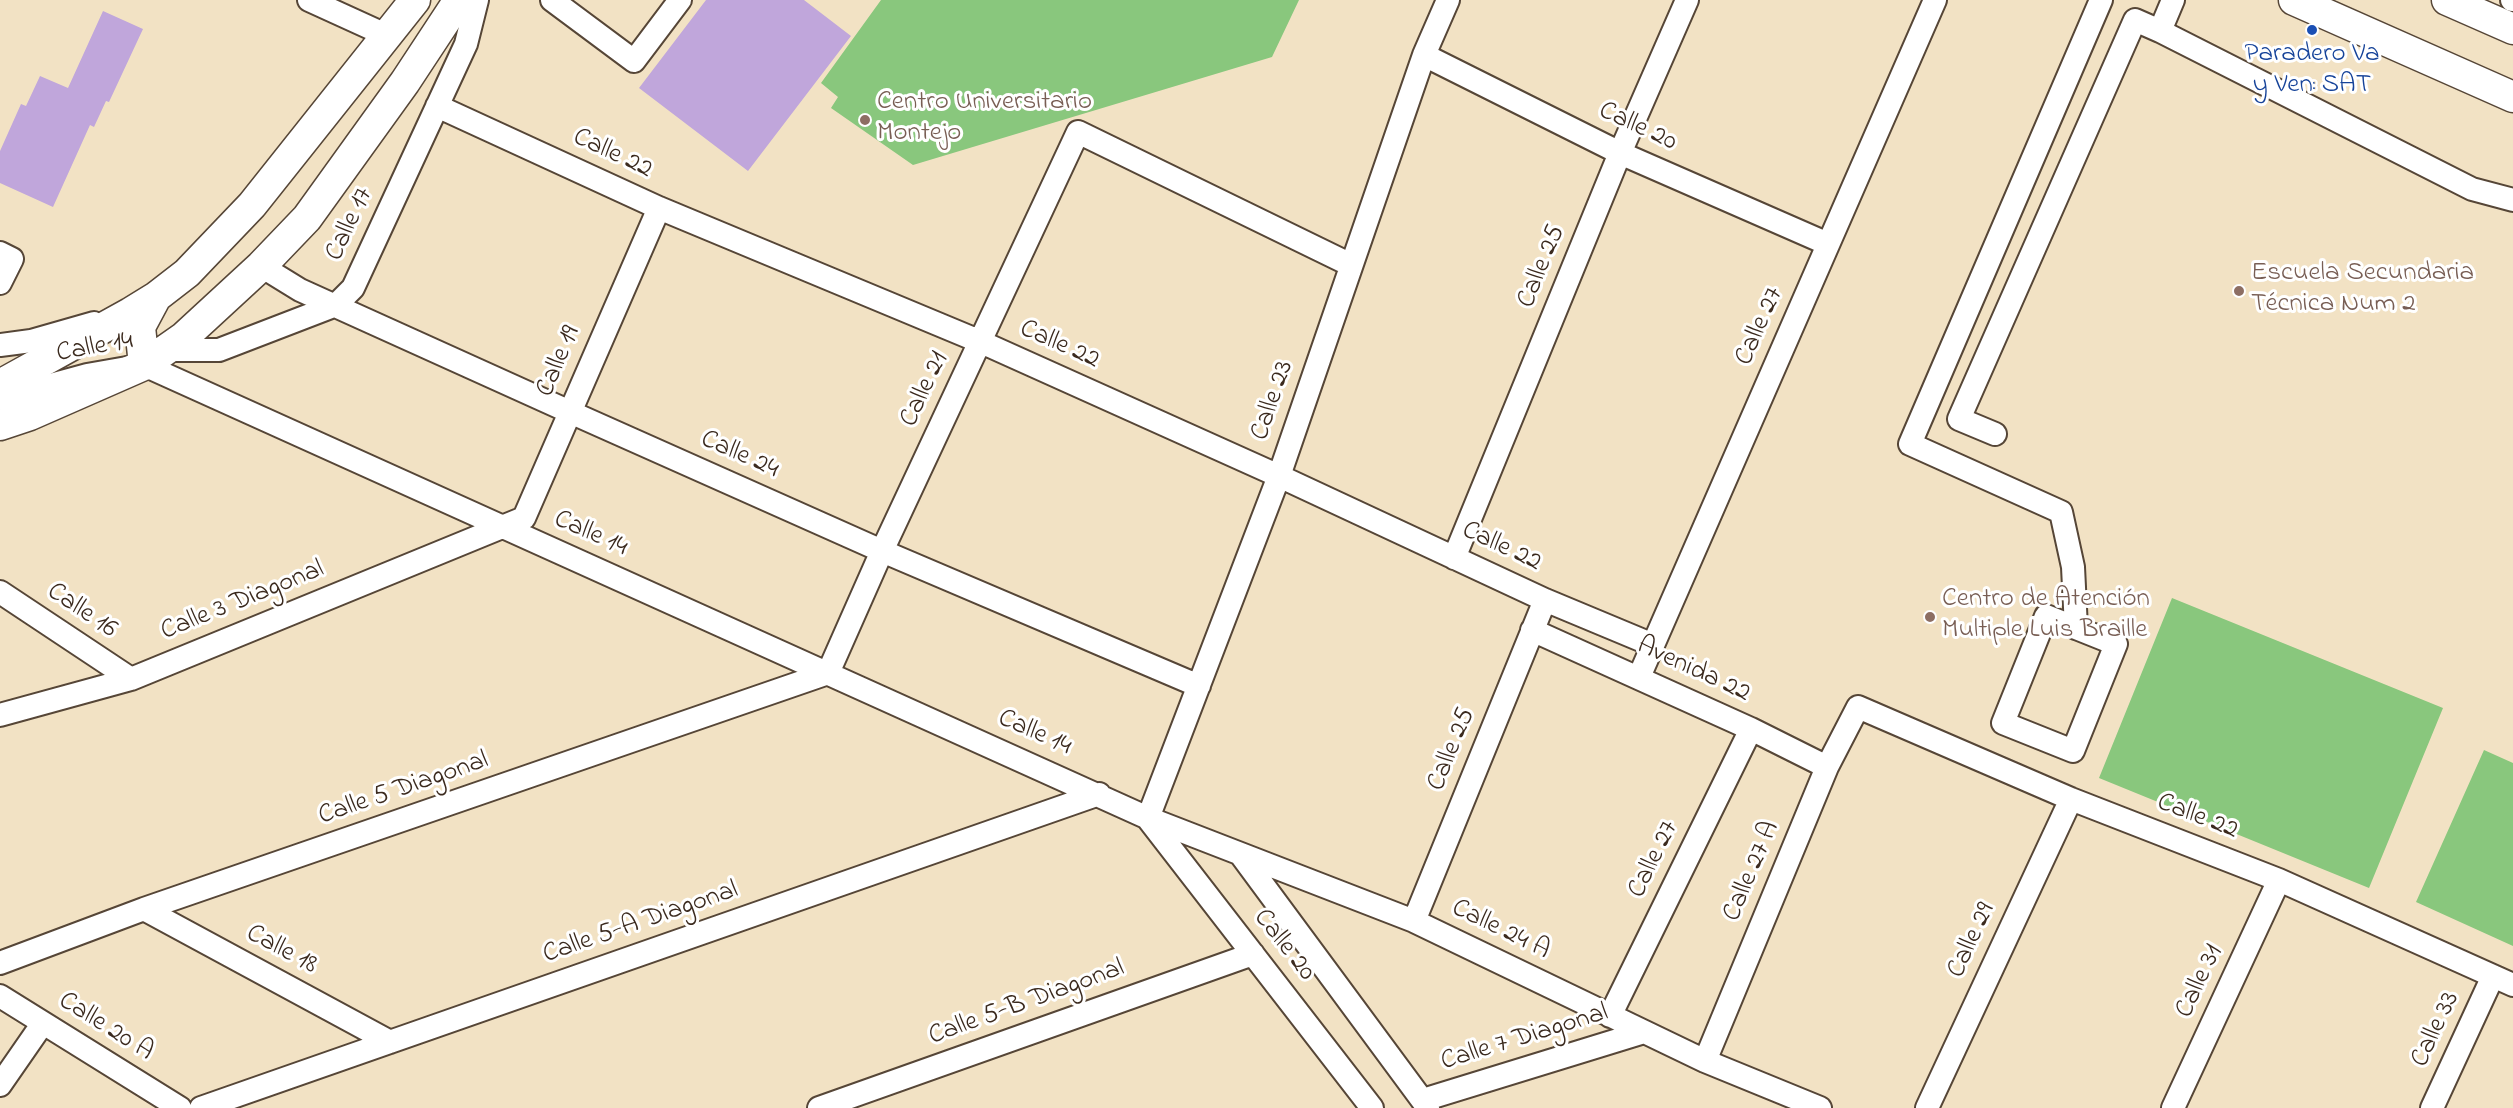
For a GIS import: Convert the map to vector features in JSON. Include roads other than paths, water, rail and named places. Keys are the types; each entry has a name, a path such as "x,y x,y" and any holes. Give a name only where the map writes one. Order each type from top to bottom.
{"main road":[{"path":"0,425 30,415 155,358 184,337 261,266 307,218 419,61 459,0"},
{"path":"2294,0 2513,97"},
{"path":"2447,0 2513,29"},
{"path":"0,385 130,313 156,297 187,273 252,205 388,36 412,1"},
{"path":"388,36 419,61"},
{"path":"155,358 141,327 156,297"}],"street":[{"path":"309,0 388,36"},
{"name":"Calle 17","path":"155,358 219,350 336,305 353,288 466,45 477,0"},
{"path":"552,0 634,62 680,0"},
{"name":"Calle 23","path":"1148,818 1279,476 1424,55 1448,0"},
{"name":"Calle 25","path":"1454,558 1620,153 1687,0"},
{"name":"Calle 27","path":"1639,677 1935,0"},
{"path":"2076,628 2073,567 2061,512 1910,444 2101,0"},
{"path":"2160,31 2173,0"},
{"path":"1995,434 1959,419 2135,20 2472,189 2513,201"},
{"name":"Calle 20","path":"1424,55 1620,153 1828,244"},
{"name":"Calle 22","path":"437,106 659,207 981,342 1279,476 1545,600 1653,645"},
{"name":"Calle 21","path":"828,673 882,551 1078,132 1351,265"},
{"name":"Calle 19","path":"501,527 524,518 659,207"},
{"path":"0,254 12,259 0,283"},
{"name":"Calle 24","path":"261,266 300,290 570,412 882,551 1199,686"},
{"path":"0,345 31,341 130,313"},
{"name":"Calle 14","path":"0,399 155,358 501,527 1148,818"},
{"name":"Calle 3 Diagonal","path":"0,715 131,679 501,527"},
{"name":"Calle 16","path":"0,592 131,679"},
{"name":"Calle 25","path":"1414,921 1545,600"},
{"path":"2046,616 2076,628 2116,644 2073,751 2003,723 2046,616"},
{"name":"Avenida 22","path":"1532,630 1751,729 1827,767"},
{"name":"Calle 5 Diagonal","path":"0,963 144,909 828,673"},
{"name":"Calle 22","path":"1858,707 2071,799 2279,880 2503,981"},
{"name":"Calle 27 A","path":"1705,1061 1827,767 1858,707"},
{"name":"Calle 27","path":"1611,1016 1751,729"},
{"name":"Calle 5-A Diagonal","path":"201,1108 1099,794"},
{"name":"Calle 29","path":"1927,1108 2071,799"},
{"name":"Calle 20","path":"1148,818 1372,1108"},
{"name":"Calle 24 A","path":"1148,818 1414,921 1705,1061 1820,1108"},
{"name":"Calle 20","path":"1241,855 1425,1104"},
{"name":"Calle 31","path":"2173,1108 2279,880"},
{"name":"Calle 18","path":"144,909 390,1042"},
{"name":"Calle 5-B Diagonal","path":"819,1108 1253,954"},
{"name":"Calle 33","path":"2432,1108 2503,981"},
{"name":"Calle 20 A","path":"0,996 180,1108"},
{"path":"0,1085 43,1023"},
{"name":"Calle 7 Diagonal","path":"1425,1104 1644,1032"}],"place":[{"name":"Paradero Va y Ven: SAT","path":"2312,30"},
{"name":"Centro Universitario Montejo","path":"865,120"},
{"name":"Escuela Secundaria Técnica Num 2","path":"2239,291"},
{"name":"Centro de Atención Multiple Luis Braille","path":"1930,617"}]}
